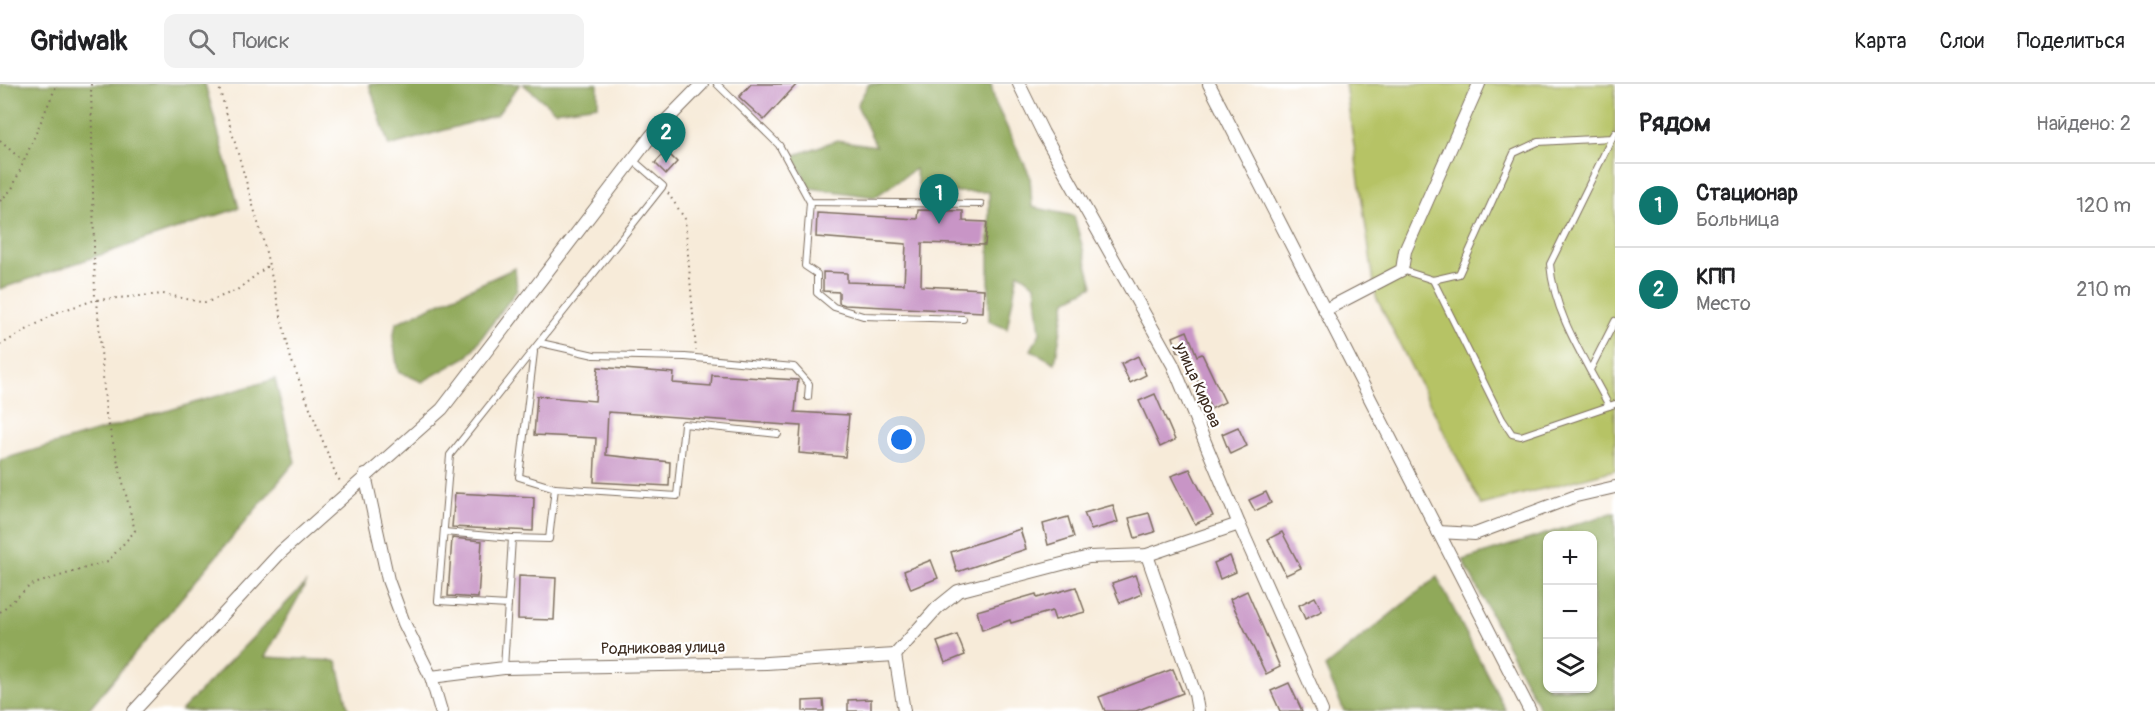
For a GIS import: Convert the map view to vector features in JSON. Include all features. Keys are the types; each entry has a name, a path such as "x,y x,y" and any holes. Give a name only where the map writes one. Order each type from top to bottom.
{"street":[{"path":"134,711 281,552 442,409 651,136 702,84"},
{"name":"улица Кирова","path":"1019,84 1043,133 1173,365 1239,524 1322,711"},
{"path":"1209,84 1530,711"},
{"path":"1325,310 1402,270 1405,251 1479,84"},
{"path":"365,475 388,580 404,623 431,676 441,711"},
{"path":"1438,532 1474,534 1576,496 1615,487"},
{"path":"904,711 895,655 937,608 958,591 1089,556 1147,555 1239,524"},
{"path":"1147,555 1195,693 1198,711"},
{"name":"Родниковая улица","path":"431,676 504,668 766,663 895,655"}],"lane":[{"path":"717,84 779,145 810,202 805,266 817,274 817,293 834,307 863,316 963,319"},
{"path":"1402,270 1433,280 1459,274 1514,153 1538,142 1613,135"},
{"path":"1433,280 1502,419 1512,434 1521,436 1612,405 1563,319 1551,285 1550,264 1613,135"},
{"path":"508,606 438,601 450,455 663,186 633,160"},
{"path":"810,202 981,204"},
{"path":"1590,370 1615,321"},
{"path":"540,343 594,355 697,358 794,367 810,384 808,397"},
{"path":"534,351 519,477 555,488 677,496 684,424 778,434"},
{"path":"444,532 549,539 555,488"},
{"path":"504,668 512,538"}],"path":[{"path":"0,201 12,189 57,84"},
{"path":"0,612 31,585 108,561 135,531 106,414 96,300 91,84"},
{"path":"218,84 269,265 291,359 336,475 347,491"},
{"path":"0,141 23,162"},
{"path":"663,186 685,219 697,358"},
{"path":"0,345 58,312 96,300 163,294 205,303 237,290 269,265"}],"green space":[{"path":"0,84 205,84 239,208 0,289"},
{"path":"369,84 520,84 497,115 389,146"},
{"path":"523,84 598,84 598,105 555,111"},
{"path":"869,84 991,84 995,102 1030,176 1032,207 1074,216 1093,286 1066,300 1055,363 1031,350 1040,333 1035,285 1018,272 1007,329 989,321 989,192 920,192 915,169 875,197 810,188 793,156 837,140 876,146 857,105"},
{"path":"1345,84 1615,84 1615,470 1481,505 1376,297"},
{"path":"515,268 517,290 468,356 422,382 398,371 393,339 396,323"},
{"path":"275,379 295,462 87,711 0,711 0,460"},
{"path":"1615,512 1615,711 1541,711 1463,560 1543,535 1543,693 1597,693 1597,531 1555,531"},
{"path":"1437,577 1506,711 1344,711 1325,667"},
{"path":"307,582 265,657 337,661 349,711 181,711"}],"building":[{"path":"751,84 797,84 764,120 739,97"},
{"path":"666,151 677,162 666,174 655,163"},
{"path":"918,210 963,211 963,221 987,222 985,245 922,243 921,286 984,289 983,312 845,305 839,303 839,292 823,291 823,272 847,273 847,282 904,284 906,244 816,237 817,213 917,219"},
{"path":"1187,331 1197,356 1202,354 1225,402 1211,409 1183,350 1178,352 1173,337"},
{"path":"1138,356 1146,375 1130,383 1121,364"},
{"path":"598,367 674,373 673,383 711,386 712,375 798,380 795,412 849,415 845,457 799,453 801,426 608,412 606,455 670,462 669,486 594,482 596,438 534,435 537,396 595,401"},
{"path":"1155,394 1175,440 1160,447 1139,401"},
{"path":"1238,427 1247,446 1230,454 1222,434"},
{"path":"1190,469 1213,516 1195,524 1171,476"},
{"path":"1266,492 1271,503 1255,511 1249,500"},
{"path":"455,493 534,497 533,531 452,527"},
{"path":"1113,505 1118,522 1091,530 1084,513"},
{"path":"1149,513 1155,532 1135,538 1129,518"},
{"path":"1068,517 1074,537 1048,545 1043,524"},
{"path":"1020,529 1026,549 957,572 951,552"},
{"path":"1282,532 1301,568 1286,575 1268,539"},
{"path":"452,538 482,541 478,598 448,596"},
{"path":"1230,556 1236,572 1220,579 1214,563"},
{"path":"931,560 938,578 911,589 904,571"},
{"path":"1135,575 1142,594 1120,603 1112,583"},
{"path":"519,576 556,578 554,620 518,619"},
{"path":"1076,587 1085,612 1055,620 1052,611 1011,623 1010,620 982,630 977,611 1036,594 1037,598"},
{"path":"1247,591 1280,667 1266,674 1230,599"},
{"path":"1315,597 1322,611 1305,619 1299,605"},
{"path":"957,635 965,655 945,663 937,642"},
{"path":"1173,669 1183,693 1136,711 1105,711 1099,697"},
{"path":"1289,683 1302,711 1280,711 1271,691"},
{"path":"871,699 871,711 848,711 848,700"},
{"path":"823,700 824,711 803,711 803,701"}],"place":[{"name":"КПП","path":"666,163"},
{"name":"Стационар","path":"939,224"}]}
